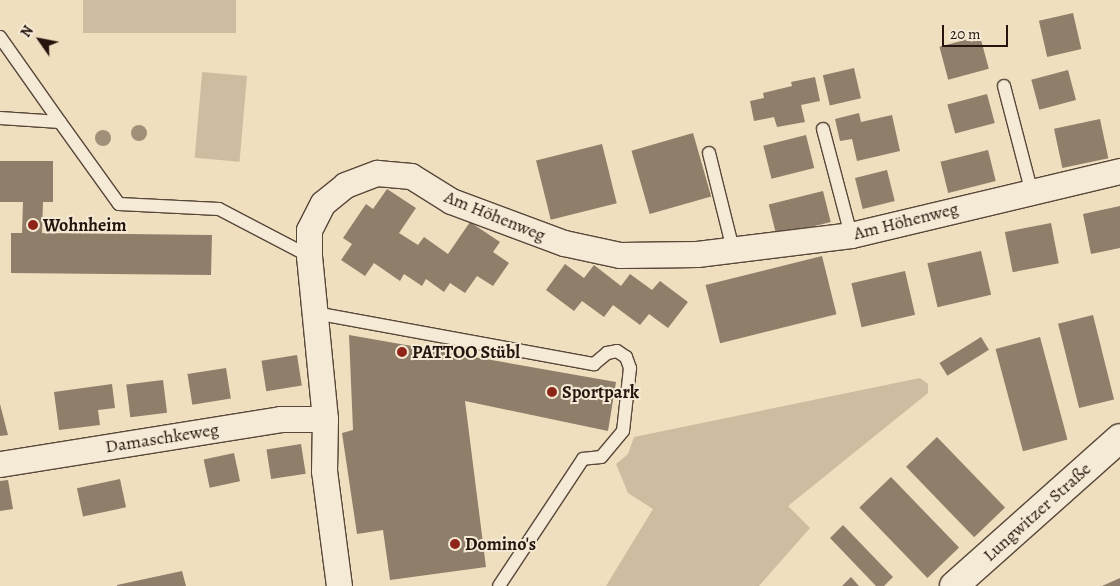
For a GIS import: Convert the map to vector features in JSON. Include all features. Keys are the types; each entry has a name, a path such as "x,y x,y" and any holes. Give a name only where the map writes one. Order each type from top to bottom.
{"street":[{"name":"Am Höhenweg","path":"339,586 324,471 325,419 309,256 309,230 323,203 345,185 377,172 411,176 451,201 564,243 610,253 698,254 851,235 1031,190 1120,171"},
{"name":"Damaschkeweg","path":"0,464 280,419 325,419"},
{"name":"Lungwitzer Straße","path":"954,586 1120,438"}],"lane":[{"path":"0,37 119,204 219,209 309,256"},
{"path":"1004,86 1031,190"},
{"path":"0,118 60,122"},
{"path":"823,129 851,235"},
{"path":"709,154 733,250"},
{"path":"315,313 594,364 607,353 617,351 626,357 630,368 623,431 601,457 583,459 499,586"}],"shaded area":[{"path":"83,0 236,0 236,33 83,33"},
{"path":"202,72 247,76 240,162 195,158"},
{"path":"920,378 928,384 928,393 788,506 810,528 759,586 606,586 653,509 628,493 616,464 628,454 634,437"}],"building":[{"path":"1073,13 1081,49 1047,57 1039,21"},
{"path":"980,36 989,69 948,80 939,47"},
{"path":"854,68 861,98 830,105 823,75"},
{"path":"1068,70 1076,100 1039,110 1031,80"},
{"path":"815,77 820,101 801,105 805,122 777,127 774,117 754,121 750,101 764,98 763,93 792,86 791,82"},
{"path":"987,94 995,123 955,134 947,105"},
{"path":"859,113 861,122 892,115 900,151 857,161 852,139 840,141 835,119"},
{"path":"1100,119 1108,158 1062,168 1054,129"},
{"path":"693,133 711,196 650,214 631,151"},
{"path":"806,135 814,168 772,179 763,146"},
{"path":"602,144 617,203 551,220 536,160"},
{"path":"988,150 996,181 948,193 940,162"},
{"name":"Wohnheim","path":"0,161 53,161 53,202 43,202 42,233 212,235 211,275 11,273 11,233 22,233 23,202 0,202"},
{"path":"887,170 895,201 863,209 855,178"},
{"path":"387,189 416,208 399,233 418,245 424,237 448,254 470,222 500,242 493,252 509,263 493,286 477,276 465,293 450,283 444,292 426,279 422,286 404,274 400,281 374,263 365,276 341,260 352,244 343,238 366,204 373,209"},
{"path":"823,191 831,222 776,236 769,205"},
{"path":"1120,206 1120,248 1091,254 1083,214"},
{"path":"1051,223 1059,263 1013,272 1005,232"},
{"path":"981,251 991,295 938,307 927,263"},
{"path":"822,256 837,314 720,343 706,285"},
{"path":"565,264 584,278 594,265 621,286 630,274 652,290 660,281 688,302 668,328 649,314 640,325 613,305 604,317 582,301 574,311 546,290"},
{"path":"905,271 915,315 862,327 851,283"},
{"path":"1093,315 1114,399 1079,408 1058,324"},
{"path":"349,335 616,382 608,431 465,401 486,567 390,580 383,530 357,534 342,433 353,430"},
{"path":"981,337 989,350 947,376 939,363"},
{"path":"1040,337 1067,439 1023,451 996,349"},
{"path":"297,355 302,386 266,391 261,361"},
{"path":"226,368 231,399 192,405 187,374"},
{"path":"163,380 167,413 130,417 126,385"},
{"path":"112,384 115,408 98,410 100,425 59,430 54,392"},
{"path":"0,404 8,435 0,436"},
{"path":"937,437 1005,507 974,537 906,467"},
{"path":"301,444 306,474 271,479 266,449"},
{"path":"234,453 240,481 210,488 204,459"},
{"path":"891,477 959,547 927,578 859,508"},
{"path":"120,479 126,507 83,517 77,488"},
{"path":"8,480 13,509 0,511 0,481"},
{"path":"843,525 893,577 884,586 876,586 830,538"},
{"path":"182,571 186,586 117,586 117,585"},
{"path":"851,577 859,586 842,586"},
{"path":"1120,578 1120,586 1102,586"}],"place":[{"name":"Wohnheim","path":"33,225"},
{"name":"PATTOO Stübl","path":"402,352"},
{"name":"Sportpark","path":"552,392"},
{"name":"Domino's","path":"455,544"}]}
